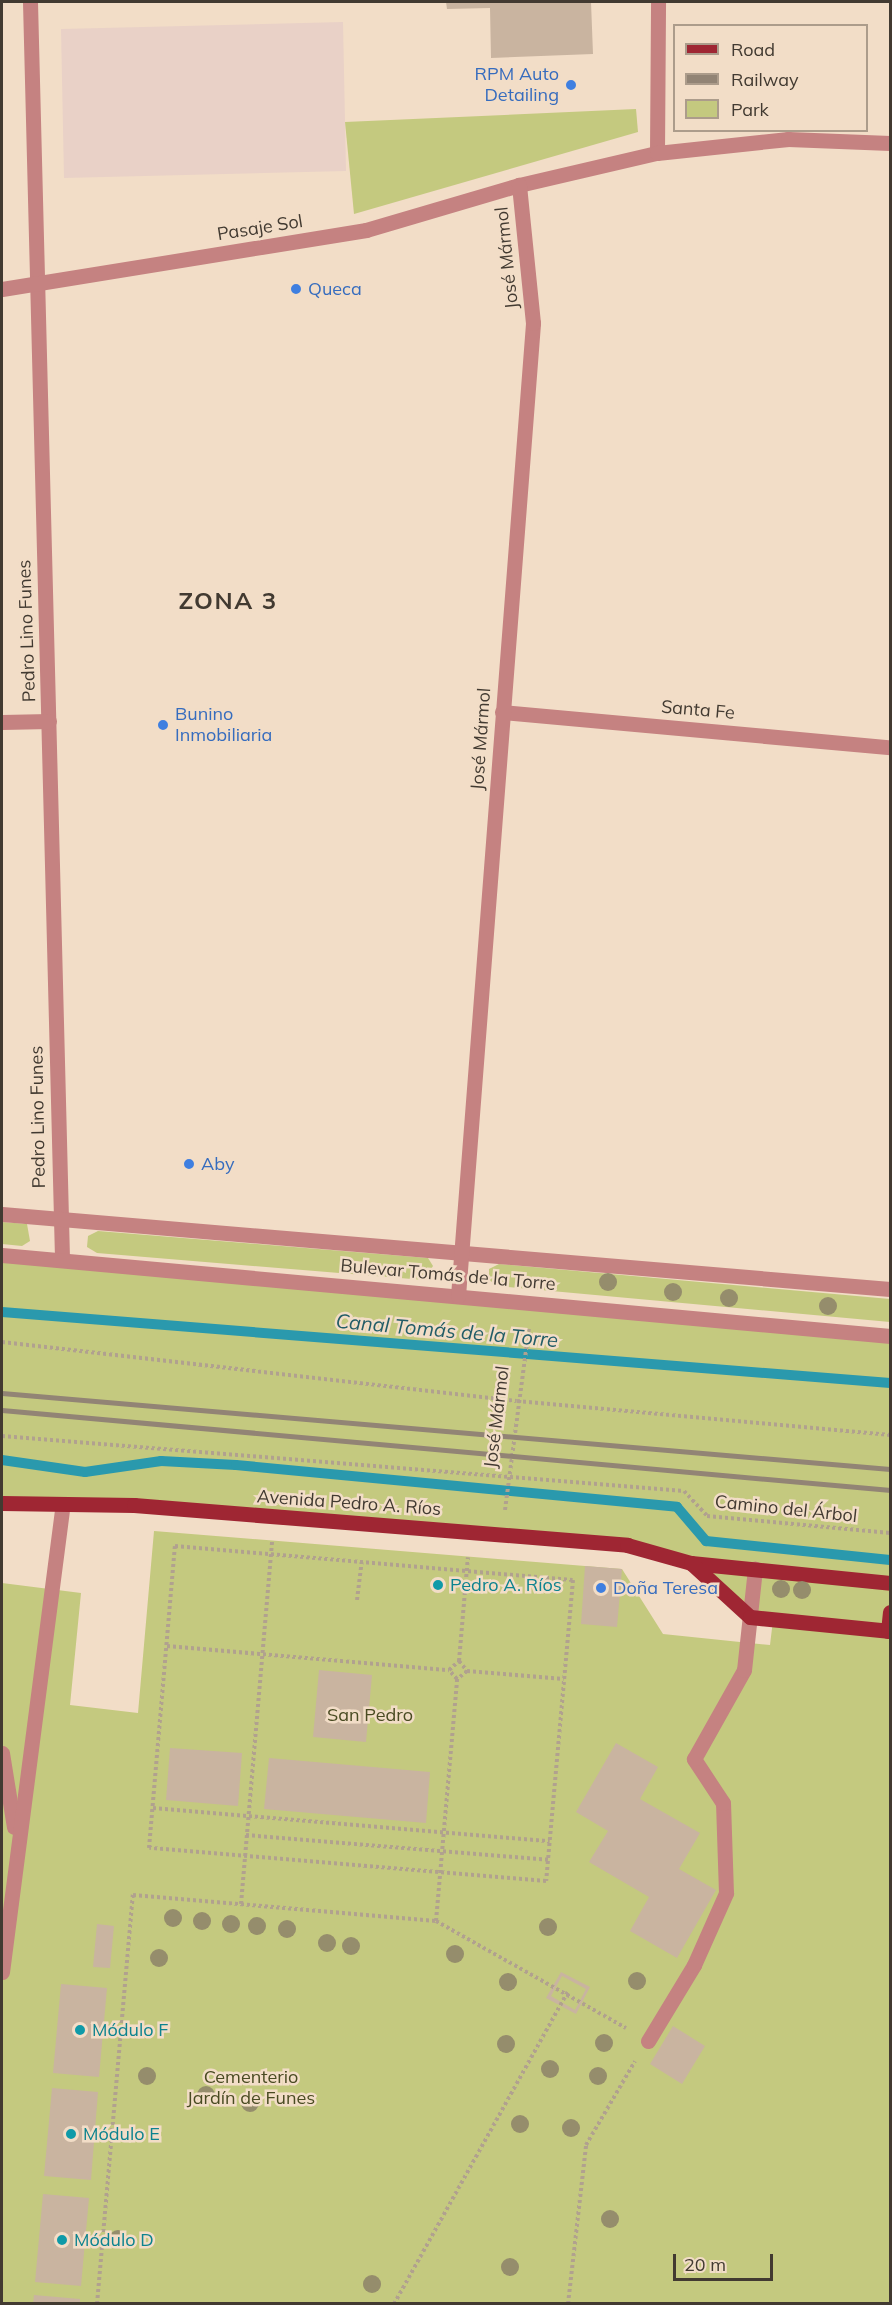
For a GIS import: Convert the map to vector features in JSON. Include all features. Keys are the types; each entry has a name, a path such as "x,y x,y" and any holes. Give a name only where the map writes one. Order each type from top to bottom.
{"main road":[{"name":"Avenida Pedro A. Ríos","path":"2,1503 62,1507 134,1505 627,1545 691,1563 891,1583"},
{"name":"Avenida Pedro A. Ríos","path":"691,1563 750,1617"},
{"path":"750,1617 889,1631 891,1612"}],"street":[{"name":"Pedro Lino Funes","path":"30,2 62,1260"},
{"path":"657,153 658,2"},
{"name":"Pasaje Sol","path":"2,289 366,230 519,184 657,153 788,140 891,144"},
{"name":"José Mármol","path":"458,1296 533,322 519,184"},
{"name":"Santa Fe","path":"502,712 891,747"},
{"path":"2,722 49,720"},
{"name":"Bulevar Tomás de la Torre","path":"2,1214 462,1251 891,1289"},
{"name":"Bulevar Tomás de la Torre","path":"2,1255 891,1336"},
{"path":"2,1972 16,1842 62,1507"},
{"path":"648,2041 694,1965 726,1893 723,1803 693,1759 744,1670 755,1569"},
{"path":"2,1753 16,1842"}],"path":[{"path":"2,1342 517,1401 891,1436"},
{"name":"José Mármol","path":"507,1492 521,1365 527,1346"},
{"name":"Camino del Árbol","path":"2,1436 509,1474 684,1491 707,1516 891,1533"},
{"path":"240,1904 274,1516"},
{"path":"467,1671 459,1661 470,1532"},
{"path":"175,1546 362,1562 573,1580 546,1881 149,1848 175,1546"},
{"path":"357,1600 362,1562"},
{"path":"167,1646 449,1670 457,1679"},
{"path":"449,1670 459,1661"},
{"path":"436,1921 457,1679 467,1671 564,1679"},
{"path":"153,1808 550,1841"},
{"path":"246,1835 548,1860"},
{"path":"97,2304 133,1895 436,1921 568,1992 648,2041 597,2117 586,2145 568,2304"},
{"path":"394,2304 568,1992"}],"shaded area":[{"path":"343,22 346,171 64,178 61,29"}],"green space":[{"path":"636,109 638,132 354,214 345,122"},
{"path":"2,1222 27,1224 30,1241 22,1246 2,1244"},
{"path":"98,1231 428,1258 433,1266 424,1280 97,1253 87,1247 88,1236"},
{"path":"2,1255 890,1336 890,2303 2,2303 2,1583 81,1593 70,1705 138,1713 154,1531 622,1569 663,1634 770,1645 773,1620 750,1617 691,1563 627,1545 2,1503"},
{"path":"499,1264 890,1299 890,1322 498,1286 489,1280 489,1269"}],"building":[{"path":"446,2 591,2 593,54 491,58 490,8 447,9"},
{"path":"585,1566 622,1569 617,1627 581,1624"},
{"path":"319,1670 372,1675 366,1742 313,1737"},
{"path":"616,1743 658,1767 640,1799 700,1833 679,1869 716,1890 677,1958 630,1931 649,1897 589,1862 608,1831 576,1812"},
{"path":"170,1748 242,1753 238,1806 166,1800"},
{"path":"269,1758 430,1772 426,1823 264,1809"},
{"path":"97,1924 114,1926 110,1968 93,1967"},
{"path":"561,1972 590,1987 576,2014 546,1998","holes":["562,1976 586,1989 575,2010 551,1996"]},
{"name":"Módulo F","path":"61,1984 107,1988 99,2077 53,2073"},
{"path":"673,2026 705,2046 682,2084 650,2064"},
{"name":"Módulo E","path":"52,2088 98,2092 91,2180 44,2176"},
{"name":"Módulo D","path":"43,2194 89,2198 81,2286 35,2282"},
{"path":"34,2295 80,2299 80,2304 33,2304"}],"waterway":[{"name":"Canal Tomás de la Torre","path":"2,1312 890,1383"},
{"path":"2,1460 85,1472 161,1461 236,1465 677,1507 706,1541 890,1560"}],"railway":[{"path":"2,1393 890,1469"},
{"path":"2,1410 890,1490"}],"place":[{"name":"RPM Auto Detailing","path":"571,85"},
{"name":"Queca","path":"296,289"},
{"name":"Bunino Inmobiliaria","path":"163,725"},
{"name":"Aby","path":"189,1164"},
{"name":"Pedro A. Ríos","path":"438,1585"},
{"name":"Doña Teresa","path":"601,1588"},
{"name":"Módulo F","path":"80,2030"},
{"name":"Módulo E","path":"71,2134"},
{"name":"Módulo D","path":"62,2240"}],"district":[{"name":"ZONA 3","path":"228,601"}],"park label":[{"name":"San Pedro","path":"370,1715"},
{"name":"Cementerio Jardín de Funes","path":"251,2088"}]}
